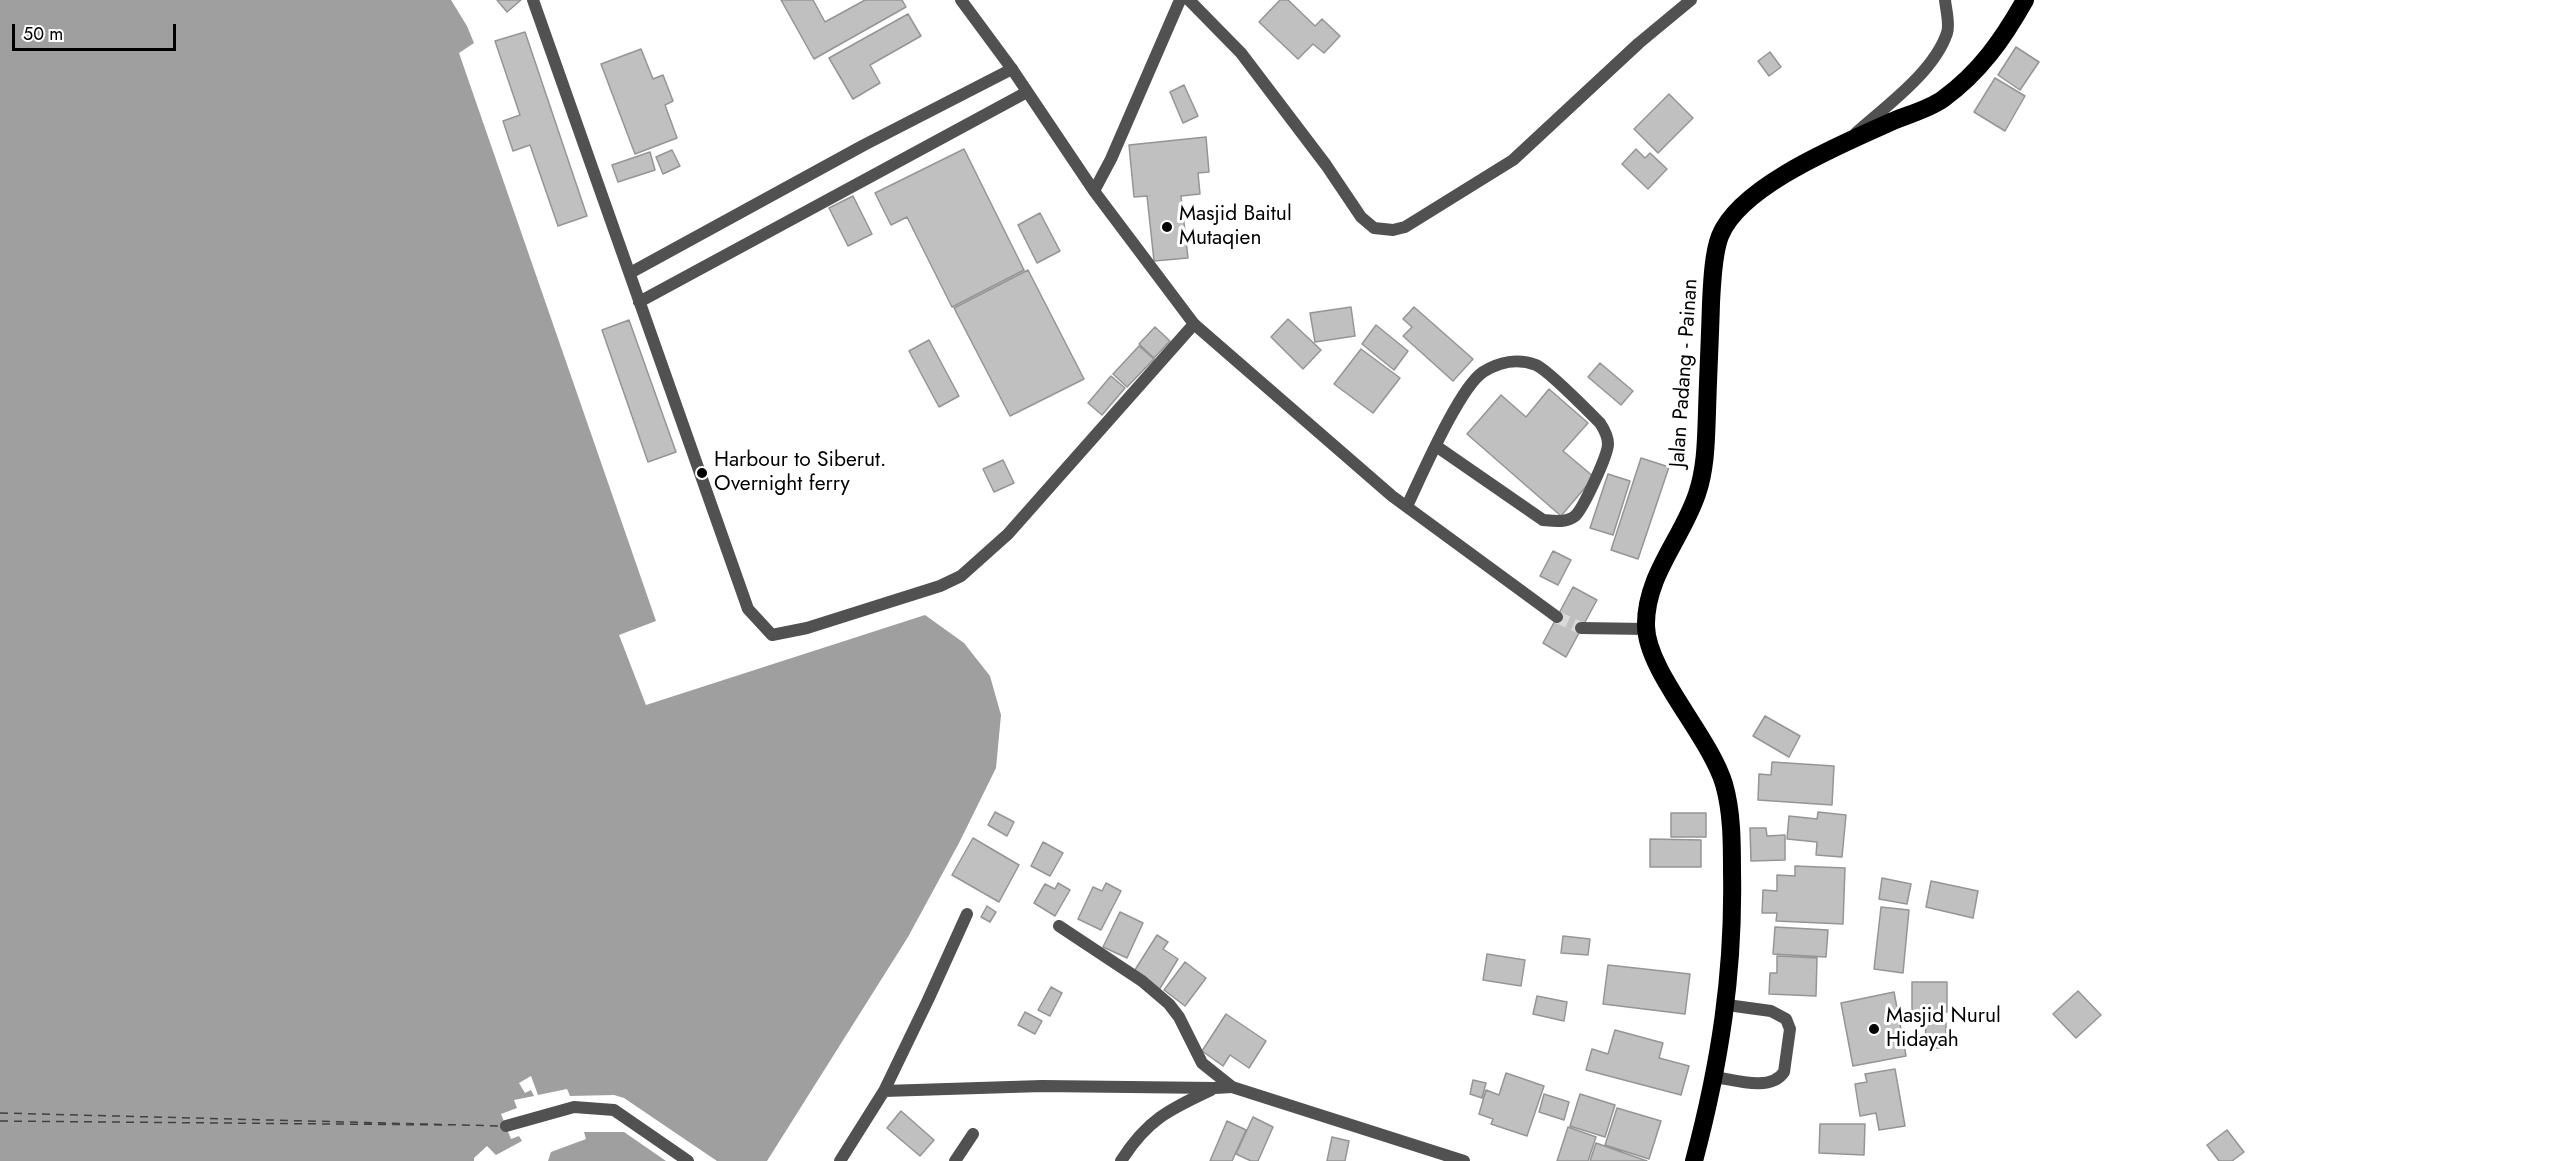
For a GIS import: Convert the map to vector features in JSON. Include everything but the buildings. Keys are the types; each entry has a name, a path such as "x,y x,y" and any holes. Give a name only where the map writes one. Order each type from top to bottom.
{"highway":[{"name":"Jalan Padang - Painan","path":"1695,1155 1715,1077 1727,1005 1733,911 1731,826 1724,784 1710,750 1655,659 1646,629 1648,595 1697,494 1703,465 1712,281 1720,236 1738,210 1763,188 1844,143 1940,101 1977,71 2003,39 2025,0"}],"street":[{"path":"533,0 748,609 772,635 807,628 940,586 961,576 1008,534 1194,324"},
{"path":"961,0 1012,69 1094,191 1194,324 1407,506 1557,617"},
{"path":"1094,191 1111,159 1180,0"},
{"path":"1189,0 1241,53 1326,165 1361,217 1374,228 1393,230 1405,227 1513,160 1639,43 1691,0"},
{"path":"1844,143 1905,90 1937,55 1948,30 1945,0"},
{"path":"630,273 864,145 1012,69"},
{"path":"639,302 1027,92"},
{"path":"1407,506 1436,446 1467,388 1482,373 1502,363 1522,361 1538,366 1600,423 1606,433 1608,446 1583,507 1573,517 1559,522 1543,520 1436,446"},
{"path":"1581,628 1646,629"},
{"path":"840,1161 884,1091 967,914"},
{"path":"1059,926 1134,974 1168,1004 1179,1017 1202,1063 1232,1087 1464,1161"},
{"path":"1715,1077 1762,1083 1780,1078 1784,1072 1790,1029 1786,1019 1780,1014 1727,1005"},
{"path":"884,1091 1042,1086 1232,1087"},
{"path":"1121,1161 1150,1123 1170,1110 1215,1088"},
{"path":"506,1126 574,1107 614,1110 688,1161"},
{"path":"955,1161 973,1134"}],"shaded area":[{"path":"0,0 451,0 467,26 474,43 459,53 656,621 619,635 646,705 925,615 964,643 990,676 1001,715 996,768 959,843 908,937 767,1161 0,1161"}],"pier":[{"path":"531,1076 538,1095 567,1089 570,1096 614,1095 624,1098 717,1161 666,1161 624,1132 584,1132 586,1139 551,1152 548,1161 474,1161 474,1158 487,1146 496,1155 522,1141 519,1136 511,1139 501,1114 517,1108 514,1100 534,1096 531,1090 525,1093 519,1083"}],"ferry route":[{"path":"0,1113 500,1126"},
{"path":"0,1121 445,1125"}],"tunnel":[{"path":"1557,617 1581,628"}],"place":[{"name":"Masjid Baitul Mutaqien","path":"1167,227"},
{"name":"Harbour to Siberut. Overnight ferry","path":"702,473"},
{"name":"Masjid Nurul Hidayah","path":"1874,1029"}]}
